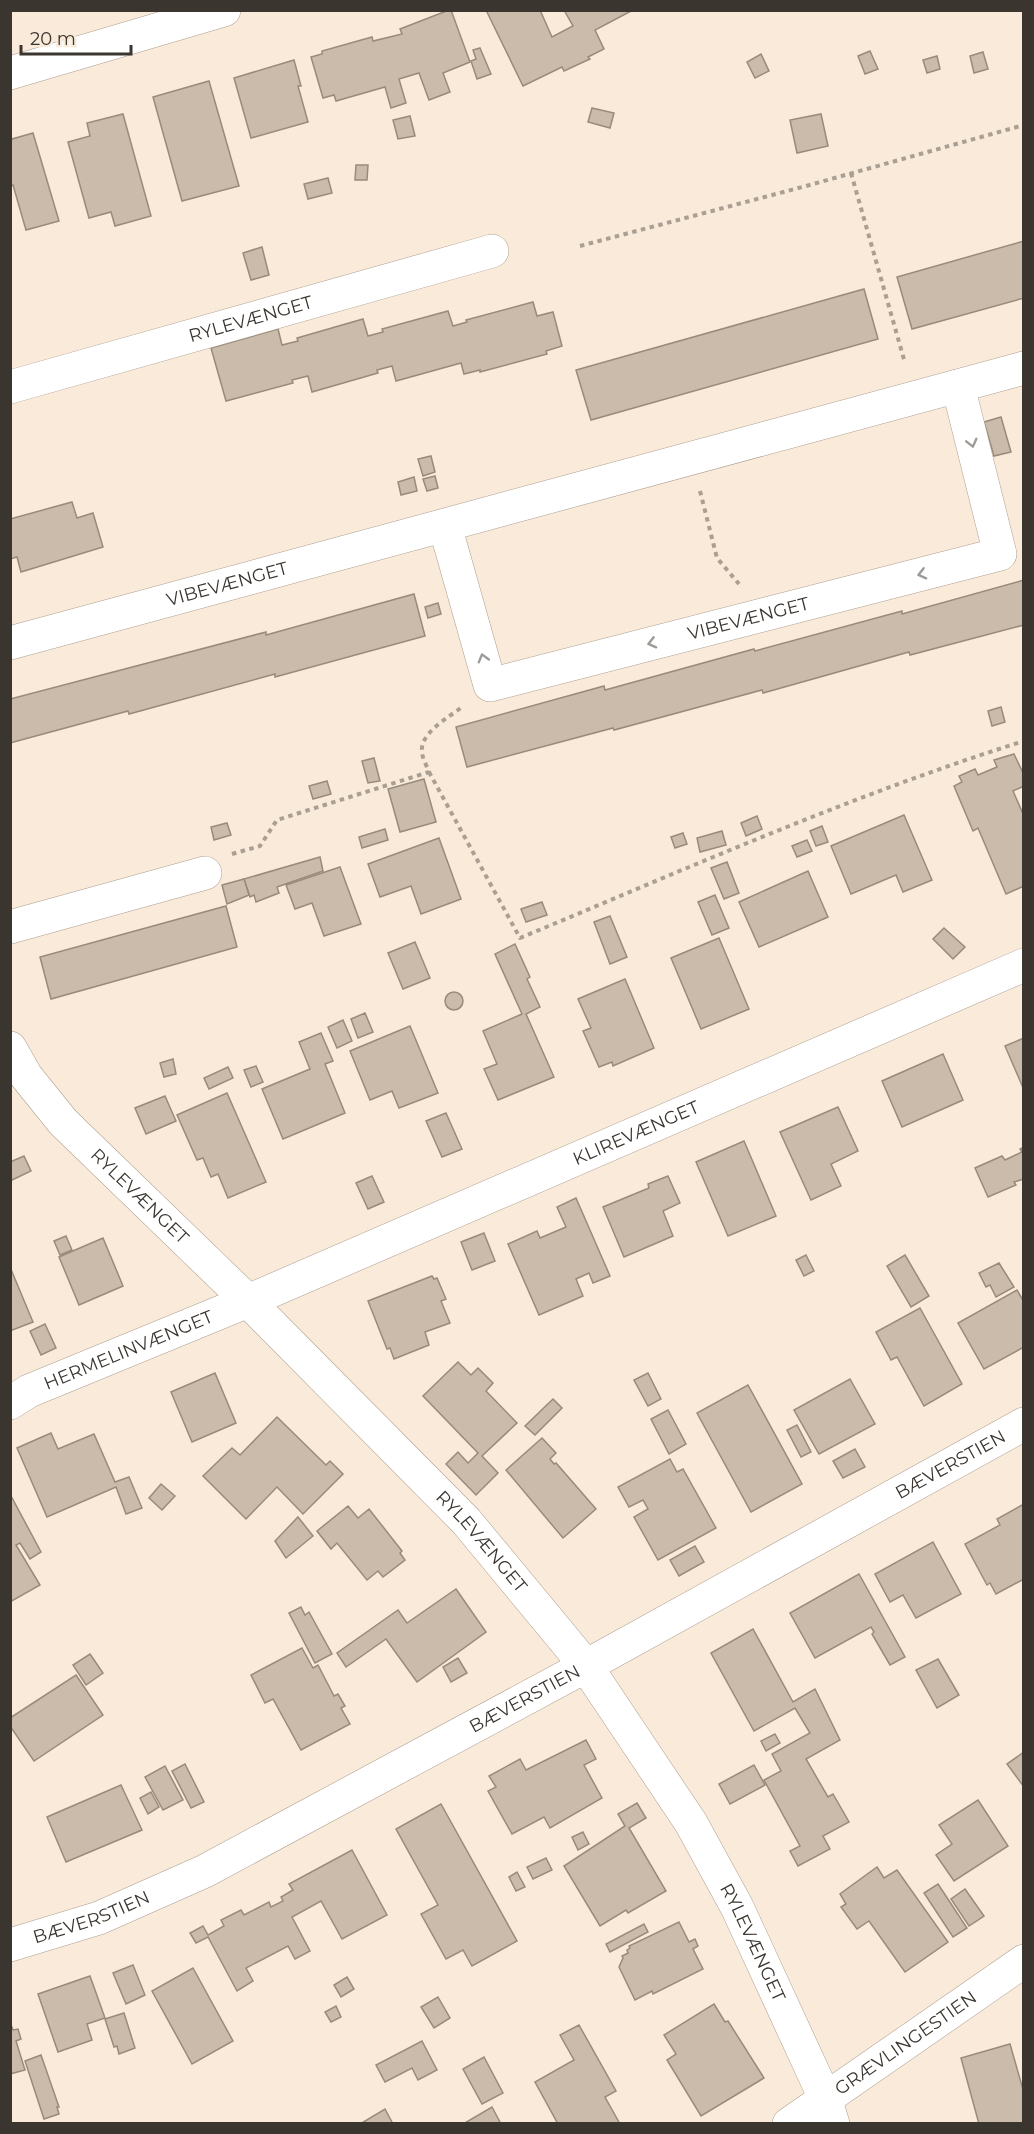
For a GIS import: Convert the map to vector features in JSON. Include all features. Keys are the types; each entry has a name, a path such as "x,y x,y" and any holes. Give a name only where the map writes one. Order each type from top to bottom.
{"street":[{"path":"10,73 224,10"},
{"name":"RYLEVÆNGET","path":"10,387 492,251"},
{"name":"VIBEVÆNGET","path":"10,643 1023,368"},
{"name":"VIBEVÆNGET","path":"490,685 1000,554 958,386"},
{"path":"445,526 490,685"},
{"path":"10,927 205,873"},
{"name":"KLIREVÆNGET","path":"248,1301 1023,965"},
{"name":"RYLEVÆNGET","path":"10,1048 26,1076 63,1122 248,1301 466,1521 586,1666 692,1823 737,1907 829,2111"},
{"name":"HERMELINVÆNGET","path":"10,1403 29,1391 248,1301"},
{"name":"BÆVERSTIEN","path":"10,1946 99,1918 205,1870 586,1666 1023,1424"},
{"name":"GRÆVLINGESTIEN","path":"789,2124 829,2111 1022,1971"}],"path":[{"path":"580,246 1023,125"},
{"path":"851,173 914,398"},
{"path":"691,458 717,558 764,614"},
{"path":"490,685 431,731 423,741 422,753 429,772 519,938 949,764 1023,741"},
{"path":"205,873 212,859 260,846 277,820 429,772"}],"building":[{"path":"451,10 470,62 443,73 450,92 429,100 419,73 399,79 406,103 391,108 385,87 336,101 334,95 323,98 311,57 322,54 322,51 372,37 373,41 402,34 400,29"},
{"path":"486,10 540,10 552,37 573,26 564,10 633,10 595,30 604,49 588,57 590,59 564,71 562,67 523,86"},
{"path":"480,48 491,74 477,79 471,61 476,59 473,50"},
{"path":"870,51 878,69 865,74 858,56"},
{"path":"983,52 988,69 974,73 970,56"},
{"path":"761,54 769,71 755,78 747,62"},
{"path":"937,56 940,69 927,73 923,60"},
{"path":"294,60 301,86 298,86 308,122 251,138 234,78"},
{"path":"209,81 239,186 182,201 153,97"},
{"path":"592,108 614,113 610,128 588,122"},
{"path":"123,114 151,216 115,226 111,212 89,218 68,142 90,136 87,123"},
{"path":"821,114 828,146 797,153 790,120"},
{"path":"410,116 415,136 398,139 393,120"},
{"path":"33,133 59,221 26,230 13,185 10,186 10,135 12,139"},
{"path":"356,165 368,165 367,180 355,180"},
{"path":"328,178 332,193 308,199 304,184"},
{"path":"1024,241 1024,298 912,329 897,277"},
{"path":"262,247 269,275 251,280 243,253"},
{"path":"864,289 878,339 591,420 576,370"},
{"path":"533,302 537,316 553,312 562,346 546,351 547,354 480,372 480,370 464,374 461,363 396,381 392,366 377,370 378,373 312,392 308,376 292,380 293,383 226,401 211,348 278,329 282,345 298,341 297,338 363,319 368,336 383,332 382,329 448,311 453,326 467,322 466,320"},
{"path":"1001,417 1011,452 994,456 984,422"},
{"path":"431,456 435,472 423,476 418,459"},
{"path":"435,476 438,488 427,491 423,479"},
{"path":"414,477 417,491 401,495 398,482"},
{"path":"72,502 77,518 93,513 103,547 21,572 17,557 10,559 10,519"},
{"path":"1024,580 1024,625 910,655 909,652 763,693 762,690 467,767 456,727 604,686 605,690 902,611 902,614"},
{"path":"414,594 425,636 275,677 275,674 129,714 128,711 10,743 10,699 266,632 266,635"},
{"path":"438,603 441,614 428,618 425,607"},
{"path":"1001,707 1005,722 992,726 988,711"},
{"path":"1014,754 1024,775 1024,786 1013,791 1024,816 1024,886 1006,894 978,828 973,831 954,786 962,782 959,776 975,769 978,775 997,767 994,760"},
{"path":"374,758 380,781 368,783 362,761"},
{"path":"424,779 436,822 400,832 388,789"},
{"path":"327,781 331,794 313,799 309,786"},
{"path":"904,815 932,880 903,892 896,875 851,894 831,846"},
{"path":"757,816 762,829 746,836 741,823"},
{"path":"227,823 231,835 214,840 211,827"},
{"path":"822,826 828,842 816,846 810,831"},
{"path":"385,829 388,840 362,848 359,837"},
{"path":"722,831 726,845 700,852 697,838"},
{"path":"683,833 687,844 675,848 671,837"},
{"path":"439,838 461,899 421,914 411,886 380,897 368,864"},
{"path":"807,840 812,851 797,857 792,846"},
{"path":"320,857 323,871 277,887 279,893 256,902 254,895 250,897 244,879"},
{"path":"727,862 739,893 724,899 711,868"},
{"path":"340,867 361,924 324,936 312,903 295,909 286,885"},
{"path":"808,871 828,917 759,947 739,902"},
{"path":"244,879 249,895 227,904 222,885"},
{"path":"715,895 729,928 712,935 698,902"},
{"path":"542,902 547,915 526,922 521,909"},
{"path":"226,906 237,947 51,999 40,957"},
{"path":"610,916 627,957 610,964 594,922"},
{"path":"944,928 965,947 953,959 933,939"},
{"path":"719,938 749,1009 701,1029 671,958"},
{"path":"415,942 430,978 403,989 388,953"},
{"path":"515,944 540,1007 526,1014 554,1077 498,1100 484,1069 497,1064 483,1031 522,1014 495,954"},
{"path":"625,979 654,1048 613,1066 612,1062 599,1067 583,1031 591,1028 578,999"},
{"path":"454,992 460,995 463,1001 460,1007 454,1010 448,1007 445,1001 448,995"},
{"path":"365,1013 373,1032 358,1038 351,1019"},
{"path":"343,1020 352,1041 337,1048 328,1027"},
{"path":"410,1026 438,1093 399,1108 392,1091 370,1100 350,1051"},
{"path":"321,1033 333,1061 325,1064 345,1113 283,1139 262,1089 310,1069 299,1042"},
{"path":"1024,1038 1024,1090 1005,1046"},
{"path":"943,1054 963,1100 902,1127 882,1081"},
{"path":"173,1059 176,1074 164,1077 160,1063"},
{"path":"256,1066 263,1082 251,1087 244,1070"},
{"path":"228,1067 233,1078 209,1089 204,1078"},
{"path":"227,1093 266,1182 228,1198 218,1174 211,1177 203,1158 197,1160 177,1115"},
{"path":"165,1096 176,1121 146,1134 135,1108"},
{"path":"838,1107 858,1151 831,1164 841,1186 811,1200 780,1132"},
{"path":"446,1113 462,1149 442,1157 426,1121"},
{"path":"744,1141 776,1216 728,1236 696,1162"},
{"path":"1024,1147 1024,1179 988,1197 975,1168 1002,1156 1005,1160 1022,1152 1020,1149"},
{"path":"24,1156 31,1171 10,1181 10,1162"},
{"path":"372,1176 384,1202 368,1209 356,1183"},
{"path":"668,1176 680,1203 663,1211 673,1236 624,1257 603,1207 649,1188 648,1184"},
{"path":"576,1198 610,1276 593,1283 589,1273 576,1279 583,1296 539,1315 508,1244 537,1231 540,1238 566,1227 557,1207"},
{"path":"484,1233 495,1261 472,1270 461,1242"},
{"path":"66,1236 72,1250 60,1255 54,1241"},
{"path":"103,1238 123,1286 79,1305 59,1257"},
{"path":"806,1255 814,1271 804,1276 796,1260"},
{"path":"905,1255 929,1296 911,1307 887,1266"},
{"path":"999,1263 1014,1287 996,1297 990,1285 986,1287 979,1273"},
{"path":"10,1267 33,1322 10,1331"},
{"path":"432,1276 434,1279 437,1278 446,1299 441,1301 450,1323 425,1332 429,1345 394,1359 390,1348 387,1349 368,1301"},
{"path":"1017,1290 1024,1302 1024,1347 984,1369 958,1323"},
{"path":"920,1308 962,1384 924,1406 897,1357 891,1360 876,1332"},
{"path":"45,1324 56,1348 41,1355 30,1331"},
{"path":"458,1362 471,1375 478,1368 493,1383 486,1391 517,1423 482,1456 498,1473 476,1495 446,1464 458,1452 468,1463 478,1453 423,1396"},
{"path":"215,1373 236,1423 192,1442 171,1392"},
{"path":"648,1373 661,1399 648,1406 634,1380"},
{"path":"850,1379 875,1424 819,1454 794,1410"},
{"path":"748,1385 802,1484 751,1512 697,1413"},
{"path":"553,1399 562,1408 535,1435 525,1426"},
{"path":"668,1410 686,1444 669,1454 651,1419"},
{"path":"277,1417 326,1465 330,1461 343,1474 303,1514 277,1487 246,1519 203,1476 232,1448 240,1455"},
{"path":"797,1425 811,1452 801,1457 787,1430"},
{"path":"51,1433 58,1449 94,1434 115,1482 129,1477 142,1508 126,1514 116,1487 47,1517 17,1448"},
{"path":"542,1438 556,1453 550,1459 596,1509 563,1538 506,1470"},
{"path":"855,1449 865,1467 843,1478 833,1461"},
{"path":"670,1459 677,1472 683,1469 716,1528 658,1560 634,1517 648,1509 643,1500 629,1507 618,1487"},
{"path":"161,1484 175,1496 162,1510 149,1498"},
{"path":"10,1494 41,1552 30,1559 20,1543 16,1545 40,1585 10,1602"},
{"path":"1024,1504 1024,1579 996,1594 990,1583 987,1585 965,1544 1000,1525 997,1519"},
{"path":"348,1506 358,1518 369,1509 402,1551 400,1553 405,1560 383,1577 378,1571 367,1580 337,1543 331,1549 317,1531"},
{"path":"298,1517 313,1536 286,1558 275,1541"},
{"path":"933,1542 961,1594 916,1618 903,1595 890,1602 875,1574"},
{"path":"695,1546 704,1562 679,1576 670,1560"},
{"path":"859,1574 905,1657 890,1665 872,1634 874,1632 871,1627 815,1658 790,1613"},
{"path":"456,1589 486,1632 417,1682 386,1639 346,1667 337,1653 398,1610 407,1623"},
{"path":"301,1607 305,1615 309,1612 332,1654 315,1663 289,1613"},
{"path":"753,1629 793,1702 815,1689 840,1740 806,1759 828,1797 833,1794 849,1822 823,1836 830,1849 798,1866 790,1851 800,1846 764,1780 781,1771 772,1754 810,1733 795,1708 754,1731 711,1653"},
{"path":"302,1648 313,1668 318,1665 334,1696 338,1694 345,1706 341,1708 350,1724 301,1750 273,1699 265,1703 251,1675"},
{"path":"90,1654 103,1673 86,1685 73,1665"},
{"path":"458,1658 467,1673 451,1682 443,1667"},
{"path":"938,1659 959,1695 937,1708 916,1670"},
{"path":"76,1675 103,1715 34,1761 10,1726 10,1718"},
{"path":"775,1734 780,1743 766,1751 761,1741"},
{"path":"586,1740 596,1759 584,1765 602,1798 550,1828 544,1817 512,1834 488,1791 496,1787 489,1776 520,1759 526,1770"},
{"path":"1024,1752 1024,1787 1007,1764"},
{"path":"185,1764 204,1802 191,1808 172,1771"},
{"path":"754,1765 765,1785 730,1804 719,1784"},
{"path":"165,1766 183,1800 163,1810 145,1777"},
{"path":"121,1785 142,1830 66,1862 47,1817"},
{"path":"151,1792 159,1807 148,1814 140,1798"},
{"path":"978,1800 1008,1846 954,1881 936,1855 952,1844 939,1825"},
{"path":"637,1803 646,1818 629,1828 666,1891 628,1913 626,1910 600,1926 564,1866 625,1826 618,1814"},
{"path":"441,1804 517,1941 472,1966 463,1950 446,1959 421,1914 438,1905 396,1829"},
{"path":"583,1832 589,1844 578,1850 572,1837"},
{"path":"352,1850 387,1915 342,1939 321,1901 292,1917 310,1951 295,1959 288,1946 246,1968 253,1981 237,1991 208,1937 196,1943 190,1933 203,1926 208,1935 224,1926 221,1920 241,1910 244,1915 269,1902 271,1907 283,1901 281,1897 293,1890 289,1884"},
{"path":"546,1858 552,1870 533,1879 527,1867"},
{"path":"877,1867 884,1878 897,1870 948,1942 905,1972 869,1921 857,1929 841,1907 846,1904 840,1894"},
{"path":"517,1872 525,1887 516,1891 509,1877"},
{"path":"938,1884 967,1928 953,1937 924,1893"},
{"path":"965,1889 984,1916 969,1926 951,1899"},
{"path":"679,1922 689,1942 695,1939 698,1946 693,1949 703,1969 653,1994 652,1991 635,2000 619,1967 622,1956 628,1953 629,1946"},
{"path":"644,1924 648,1932 610,1952 606,1944"},
{"path":"133,1965 145,1995 126,2004 113,1973"},
{"path":"193,1968 233,2041 192,2064 152,1991"},
{"path":"90,1976 105,2018 87,2024 92,2040 58,2052 38,1994"},
{"path":"347,1977 354,1989 341,1997 334,1985"},
{"path":"438,1997 450,2018 434,2028 421,2007"},
{"path":"714,2004 725,2022 728,2021 764,2078 701,2116 667,2060 676,2054 664,2035"},
{"path":"336,2006 341,2017 331,2022 325,2012"},
{"path":"124,2013 135,2048 119,2054 117,2046 114,2047 105,2019"},
{"path":"10,2022 13,2030 18,2029 21,2039 16,2041 25,2070 10,2074"},
{"path":"579,2025 616,2091 605,2097 620,2124 558,2124 535,2082 574,2060 560,2035"},
{"path":"422,2041 437,2070 418,2080 412,2068 385,2082 376,2065"},
{"path":"1010,2044 1024,2093 1024,2124 979,2124 961,2058"},
{"path":"41,2055 59,2107 57,2107 59,2114 44,2119 25,2061"},
{"path":"484,2057 503,2093 482,2104 463,2069"},
{"path":"492,2107 501,2124 463,2124"},
{"path":"385,2109 393,2124 360,2124"}]}
